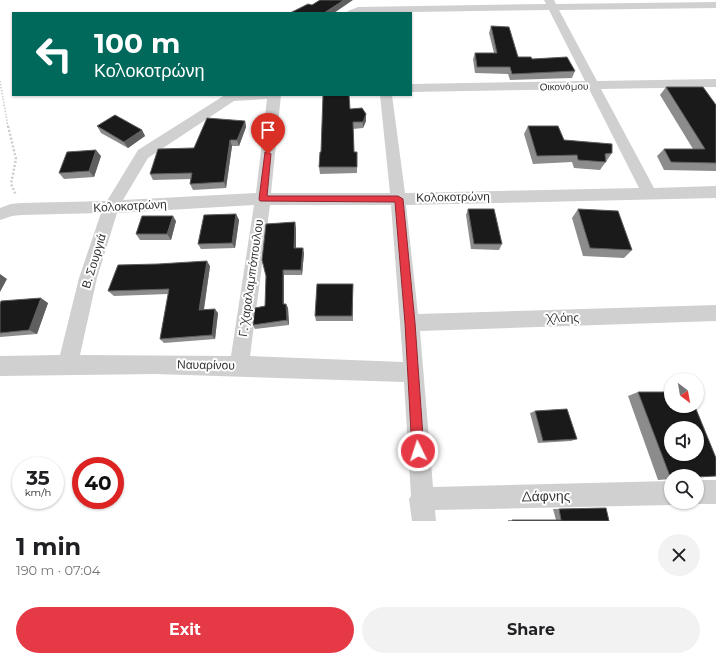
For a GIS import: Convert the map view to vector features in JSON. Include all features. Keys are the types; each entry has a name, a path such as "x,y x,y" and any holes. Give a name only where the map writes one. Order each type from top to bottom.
{"street":[{"path":"354,12 376,7 551,4 716,5"},
{"path":"551,4 649,193"},
{"name":"Οικονόμου","path":"412,88 716,83"},
{"name":"Β. Σουργιά","path":"68,364 88,278 111,207 143,154 233,96"},
{"name":"Γ. Χαραλαμπόπουλου","path":"239,365 263,199 274,96"},
{"path":"386,96 410,323 422,510"},
{"name":"Κολοκοτρώνη","path":"0,214 11,210 21,209 111,207 263,199 398,199 716,192"},
{"name":"Χλόης","path":"410,323 716,313"},
{"name":"Ναυαρίνου","path":"0,366 68,364 239,365 412,372"},
{"path":"704,492 716,492"},
{"name":"Δάφνης","path":"422,510 664,493"}],"path":[{"path":"0,81 5,114 16,159 11,184 21,209"}],"building":[{"path":"320,0 344,0 326,12 292,12 308,4 312,5"},
{"path":"491,26 509,27 518,57 531,57 532,59 567,57 575,71 512,74 510,67 477,67 475,53 497,53"},
{"path":"666,87 703,87 716,105 716,163 671,162 664,149 705,149"},
{"path":"323,96 349,96 350,109 362,108 366,114 363,122 353,122 354,152 357,152 357,167 319,167"},
{"path":"115,115 142,130 124,142 97,126"},
{"path":"207,118 245,121 237,140 230,140 224,182 190,184 192,173 150,174 158,149 194,148"},
{"path":"528,126 558,126 564,140 612,144 612,153 605,154 606,162 578,160 577,155 537,156"},
{"path":"96,150 89,171 59,173 67,152"},
{"path":"468,209 494,209 502,244 474,244"},
{"path":"578,209 618,211 632,250 590,248"},
{"path":"236,214 232,243 198,244 204,215"},
{"path":"142,216 173,216 167,234 136,234"},
{"path":"295,222 294,248 303,248 301,270 283,270 283,304 286,304 287,320 253,325 255,308 265,306 266,276 262,260 266,224"},
{"path":"207,261 199,310 215,309 212,335 160,339 169,289 108,291 118,265"},
{"path":"317,284 353,284 352,316 315,316"},
{"path":"41,298 29,330 0,333 1,301"},
{"path":"638,392 664,392 664,413 698,413 701,421 664,421 664,461"},
{"path":"567,409 577,439 543,441 535,411"},
{"path":"704,429 716,458 716,476 704,477 704,469 667,469 664,461 704,461"},
{"path":"606,508 609,521 512,520 561,520 559,509"}],"route":[{"path":"268,154 263,199 398,199 410,323 418,451"}]}
